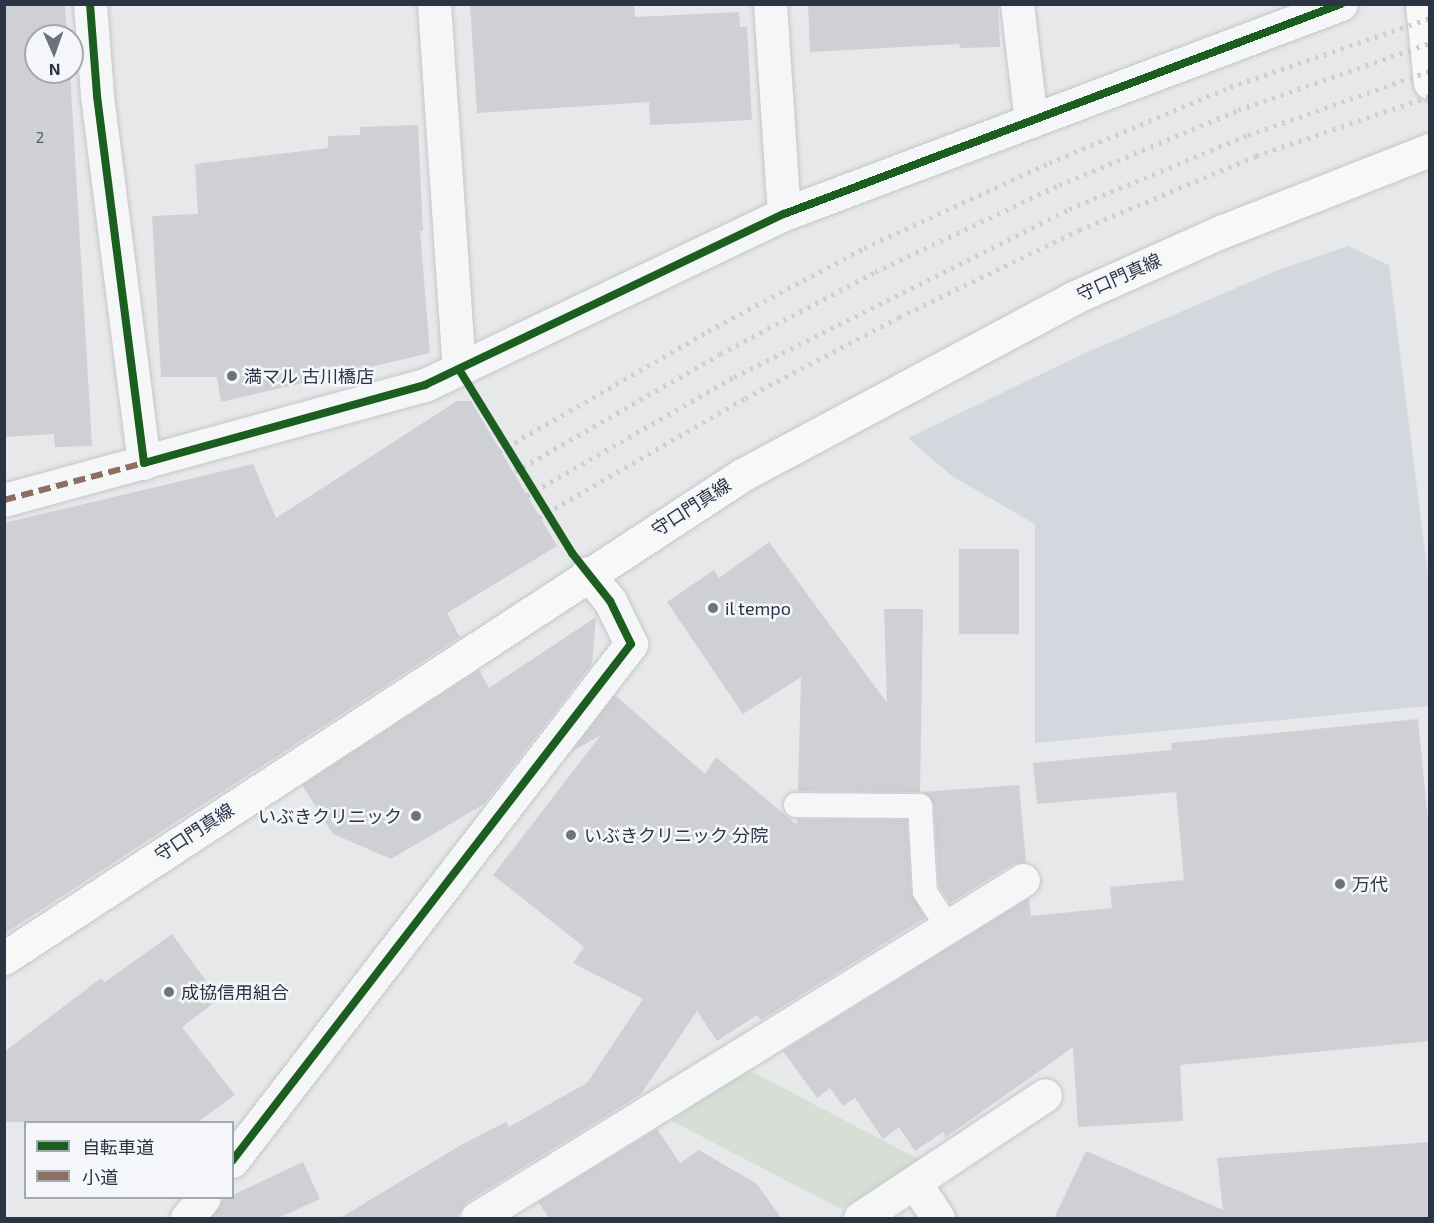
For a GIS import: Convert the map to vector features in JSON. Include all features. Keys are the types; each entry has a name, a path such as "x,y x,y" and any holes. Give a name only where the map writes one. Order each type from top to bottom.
{"main road":[{"path":"1422,4 1430,82"},
{"name":"守口門真線","path":"4,958 587,573 742,475 1073,298 1223,231 1430,150"}],"street":[{"path":"90,4 97,96 144,463"},
{"path":"434,4 459,369"},
{"path":"770,4 784,214"},
{"path":"1017,4 1030,121"},
{"path":"4,500 377,401 459,369 784,214 1341,4"},
{"path":"234,1158 631,644 610,601 587,573"},
{"path":"477,1218 1023,880"},
{"path":"860,1218 1045,1095"},
{"path":"915,1183 938,1218"},
{"path":"187,1218 202,1199"}],"lane":[{"path":"796,805 920,806 926,892 948,927"}],"shaded area":[{"path":"1348,246 1389,265 1429,584 1429,706 1035,743 1035,524 952,476 908,438 1083,354 1278,270"},
{"path":"743,1067 922,1161 841,1209 672,1121"}],"building":[{"path":"4,4 65,4 66,24 24,24 24,84 71,84 92,446 55,447 54,434 4,437"},
{"path":"470,4 634,4 635,17 739,12 740,27 747,27 752,120 650,125 649,102 477,113"},
{"path":"808,4 998,5 1000,47 960,48 959,44 810,52"},
{"path":"418,125 423,231 420,231 430,353 221,402 217,377 161,377 152,216 198,214 195,164 328,148 328,136 360,135 360,127"},
{"path":"457,401 471,401 557,546 447,613 460,637 4,934 4,523 253,464 276,518"},
{"path":"769,542 887,703 884,609 923,609 920,792 798,791 801,677 743,714 667,602 714,570 719,578"},
{"path":"959,549 1019,549 1019,634 959,634"},
{"path":"596,617 592,664 484,804 391,859 333,834 302,785 479,670 489,688"},
{"path":"615,695 705,774 716,757 797,825 797,819 907,820 911,893 925,918 761,1020 757,1015 717,1041 697,1011 641,1094 467,1202 456,1218 340,1218 461,1145 506,1122 509,1127 587,1083 643,999 573,963 584,947 493,875 601,735 571,752"},
{"path":"1418,719 1430,840 1430,1041 1180,1065 1183,1121 1078,1127 1073,1047 946,1137 943,1132 915,1151 899,1127 883,1139 855,1098 843,1106 830,1088 817,1098 783,1051 1029,898 1031,916 1112,908 1110,887 1184,880 1176,792 1037,804 1033,763 1172,750 1171,743"},
{"path":"1019,785 1026,862 1013,864 950,903 939,887 934,805 922,792"},
{"path":"172,934 219,999 182,1027 235,1095 199,1121 4,1122 4,1052 101,978 105,982"},
{"path":"657,1129 680,1163 699,1150 757,1184 781,1218 549,1218 538,1202"},
{"path":"1430,1142 1430,1218 1054,1218 1086,1151 1223,1210 1217,1158"},
{"path":"303,1162 320,1199 278,1218 211,1218 222,1200 234,1199 234,1194"}],"railway":[{"path":"4,772 491,456 708,331 864,248 1049,163 1230,87 1430,18"},
{"path":"4,802 507,476 720,354 875,272 1059,185 1238,110 1430,43"},
{"path":"4,835 519,500 734,377 1069,209 1248,135 1430,71"},
{"path":"4,864 531,522 745,398 899,317 1079,230 1256,156 1430,96"}],"marked path":[{"path":"4,500 144,463"}],"cycle path":[{"path":"90,4 97,96 144,463 425,385 784,214 1341,4"},
{"path":"234,1158 631,644 610,601 572,553 459,369"}],"place":[{"name":"満マル 古川橋店","path":"232,376"},
{"name":"il tempo","path":"713,608"},
{"name":"いぶきクリニック","path":"416,816"},
{"name":"いぶきクリニック 分院","path":"571,835"},
{"name":"万代","path":"1340,884"},
{"name":"成協信用組合","path":"169,992"}]}
